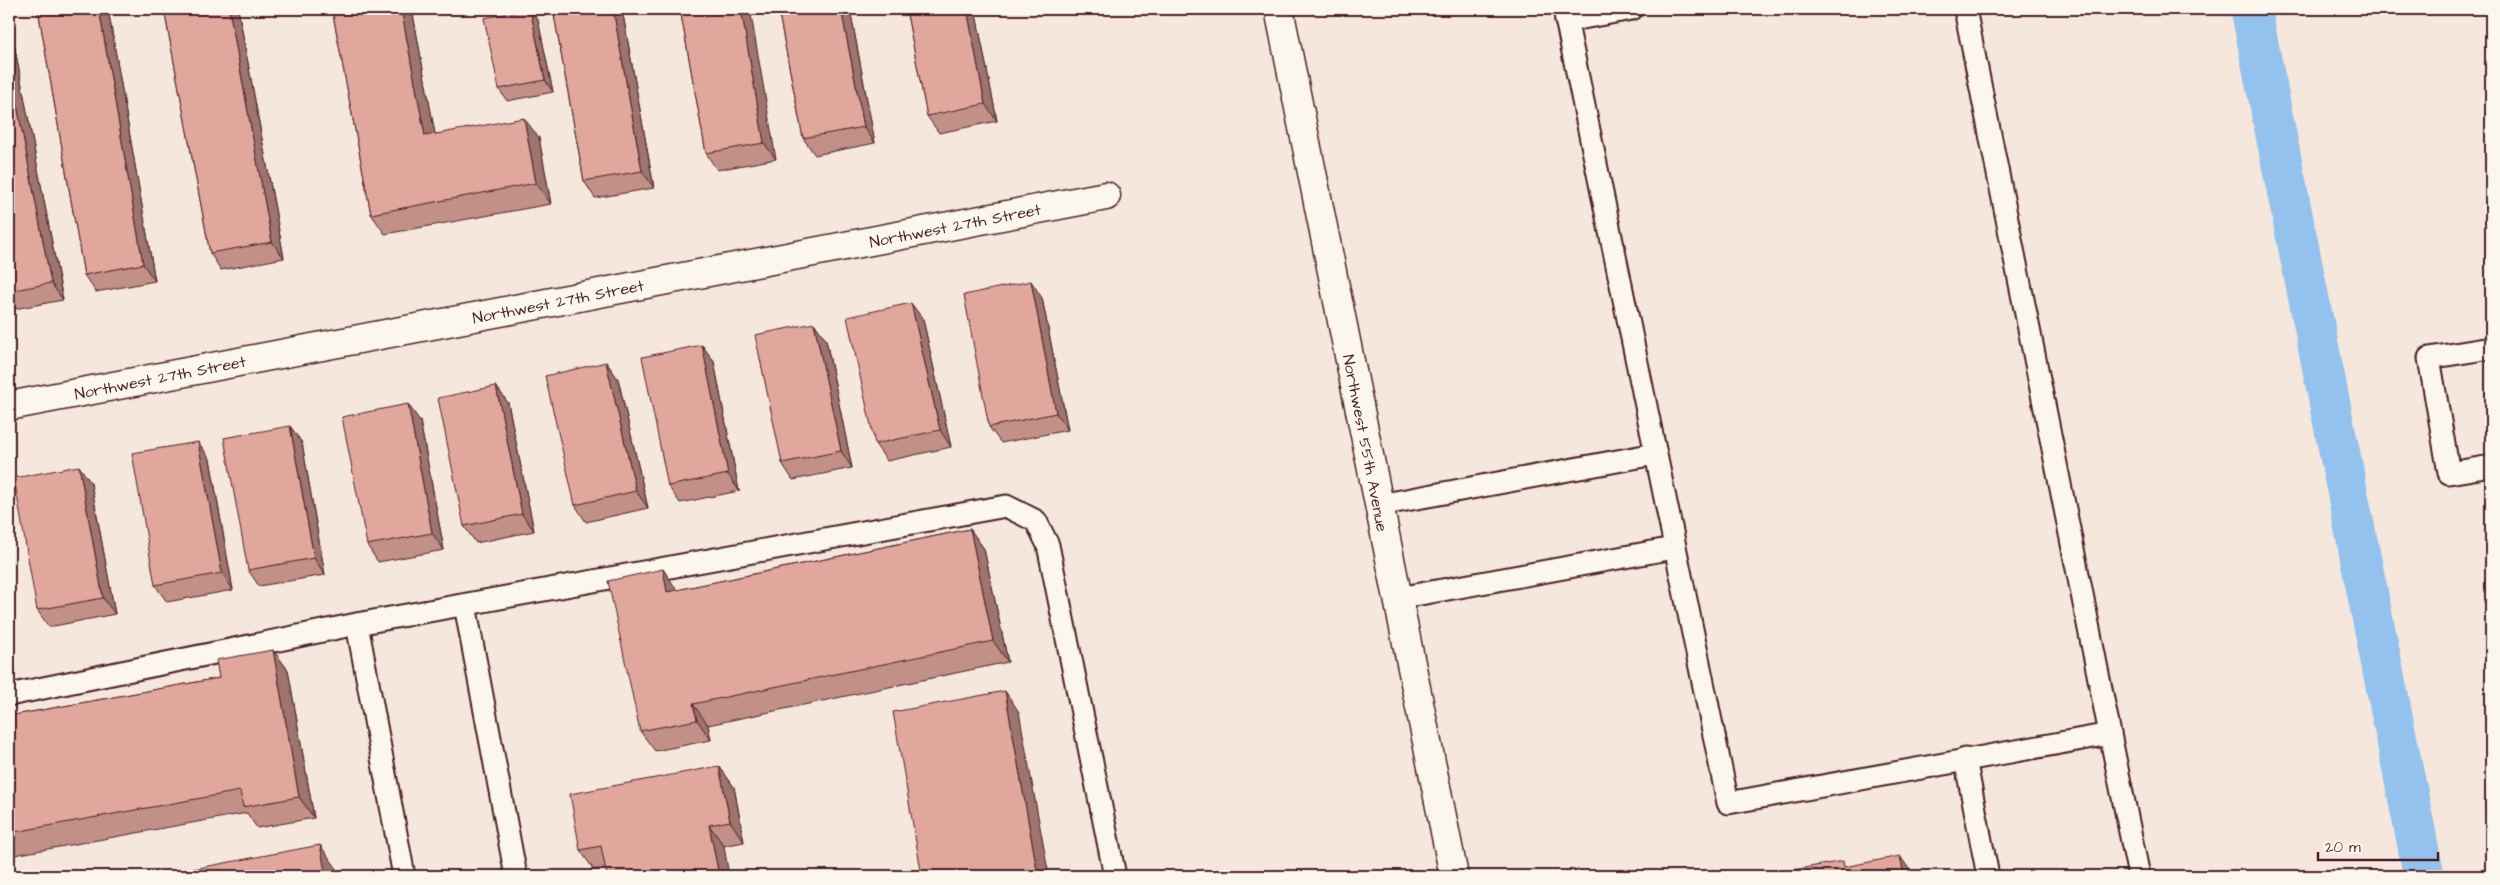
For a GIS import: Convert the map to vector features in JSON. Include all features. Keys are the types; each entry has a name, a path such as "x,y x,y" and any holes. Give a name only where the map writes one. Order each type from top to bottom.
{"street":[{"name":"Northwest 55th Avenue","path":"1279,9 1454,876"},
{"name":"Northwest 27th Street","path":"9,406 1106,196"}],"lane":[{"path":"1632,9 1565,15 1728,802 2110,734"},
{"path":"1965,9 2139,876"},
{"path":"2491,348 2429,358 2449,473 2491,466"},
{"path":"1379,505 1655,454"},
{"path":"9,696 357,624 1006,506 1036,522 1048,546 1115,876"},
{"path":"1398,598 1674,548"},
{"path":"465,605 516,876"},
{"path":"357,624 404,876"},
{"path":"1965,759 1988,876"}],"building":[{"path":"38,9 99,9 143,264 84,275"},
{"path":"164,9 229,9 272,242 210,253"},
{"path":"332,9 401,9 425,136 524,118 536,183 371,214"},
{"path":"530,9 545,80 499,89 484,18"},
{"path":"553,9 613,9 642,171 584,181"},
{"path":"680,9 741,9 764,143 706,153"},
{"path":"778,9 841,9 864,127 803,138"},
{"path":"906,9 967,9 985,104 927,116"},
{"path":"9,63 51,283 9,291"},
{"path":"1031,281 1056,413 989,427 964,295"},
{"path":"911,303 940,430 875,444 847,317"},
{"path":"814,323 841,451 782,463 755,335"},
{"path":"702,345 728,474 668,486 642,357"},
{"path":"606,362 636,491 575,505 545,376"},
{"path":"496,386 522,514 464,526 438,398"},
{"path":"408,404 432,533 367,545 342,417"},
{"path":"290,426 314,558 248,570 224,438"},
{"path":"198,442 222,573 155,585 132,453"},
{"path":"79,466 103,598 37,610 14,478"},
{"path":"970,529 993,641 693,704 697,720 640,731 608,581 663,569 667,592"},
{"path":"273,650 299,797 243,807 240,791 9,833 9,716 219,678 216,660"},
{"path":"1005,691 1038,876 922,876 893,712"},
{"path":"719,766 730,821 709,825 719,876 607,876 601,846 580,850 570,794"},
{"path":"320,845 326,876 172,876 172,873"},
{"path":"1900,856 1904,876 1759,876 1843,861 1844,867"}],"waterway":[{"path":"2251,9 2424,876"}]}
